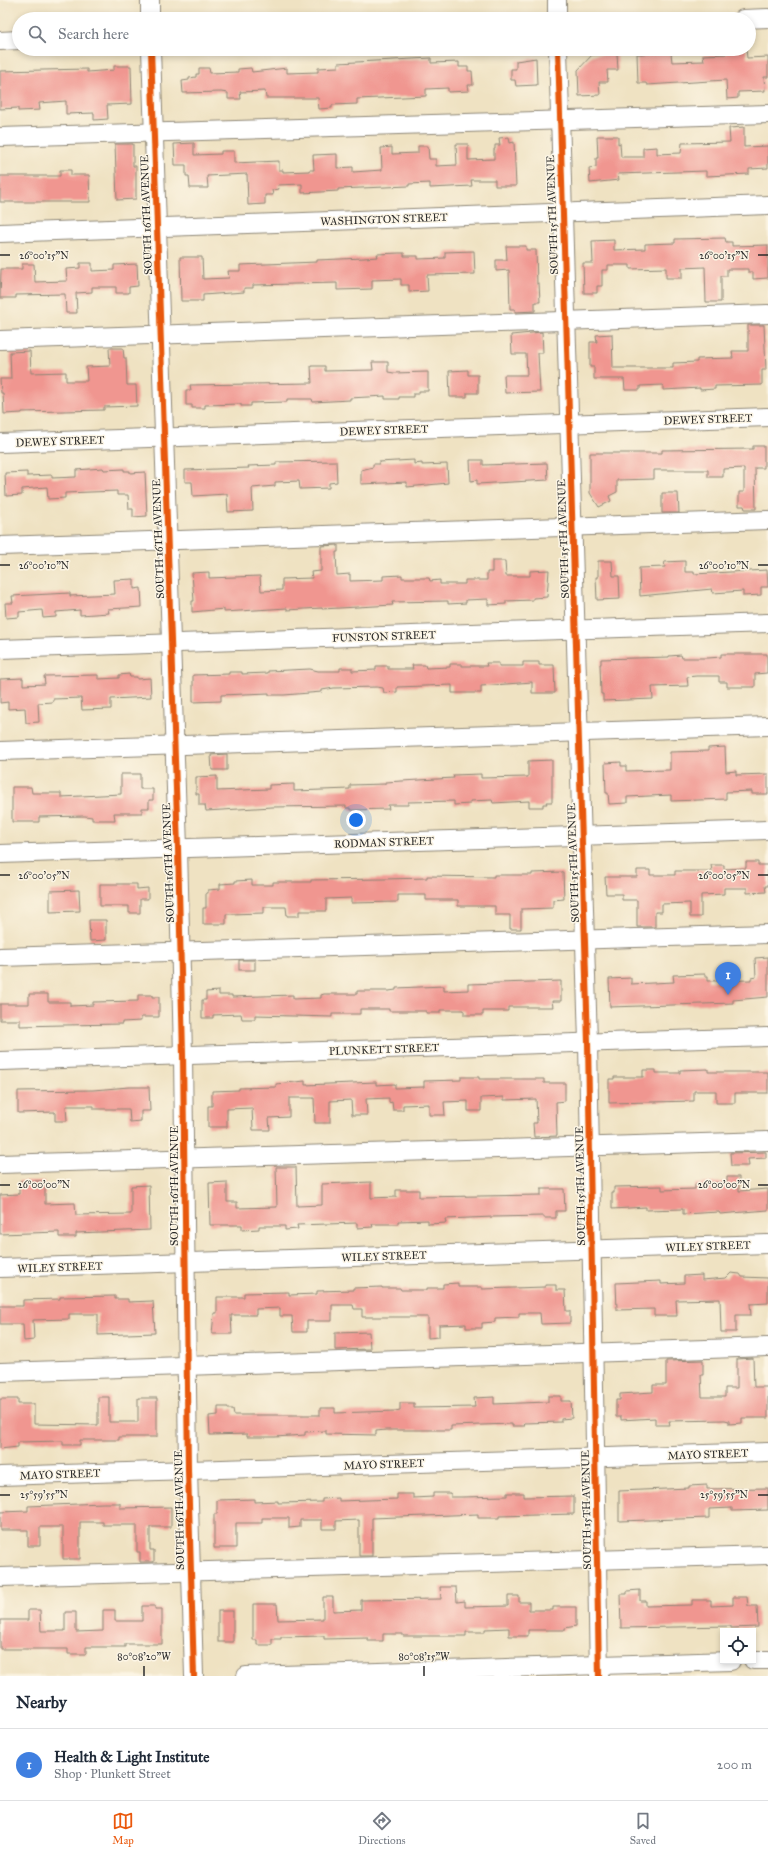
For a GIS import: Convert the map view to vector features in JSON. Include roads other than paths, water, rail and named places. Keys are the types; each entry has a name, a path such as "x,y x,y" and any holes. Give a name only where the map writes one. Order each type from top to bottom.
{"street":[{"path":"150,0 150,12"},
{"path":"557,0 557,12"},
{"path":"756,18 768,18"},
{"path":"0,41 12,40"},
{"name":"SOUTH 16TH AVENUE","path":"151,56 181,951 186,1366 194,1676"},
{"name":"SOUTH 15TH AVENUE","path":"558,56 588,1042 599,1671"},
{"path":"0,137 768,114"},
{"name":"WASHINGTON STREET","path":"0,233 768,206"},
{"path":"0,340 768,314"},
{"name":"DEWEY STREET","path":"0,443 768,417"},
{"path":"0,546 768,520"},
{"name":"FUNSTON STREET","path":"0,650 768,623"},
{"path":"0,751 768,726"},
{"name":"RODMAN STREET","path":"0,854 768,830"},
{"path":"0,957 768,934"},
{"name":"PLUNKETT STREET","path":"0,1061 768,1037"},
{"path":"0,1164 768,1141"},
{"name":"WILEY STREET","path":"0,1268 768,1244"},
{"path":"0,1372 768,1347"},
{"name":"MAYO STREET","path":"0,1476 768,1452"},
{"path":"0,1577 768,1555"},
{"path":"756,1660 768,1660"},
{"path":"246,1676 599,1671 720,1662"}],"place":[{"name":"Health & Light Institute","path":"728,995"}]}
